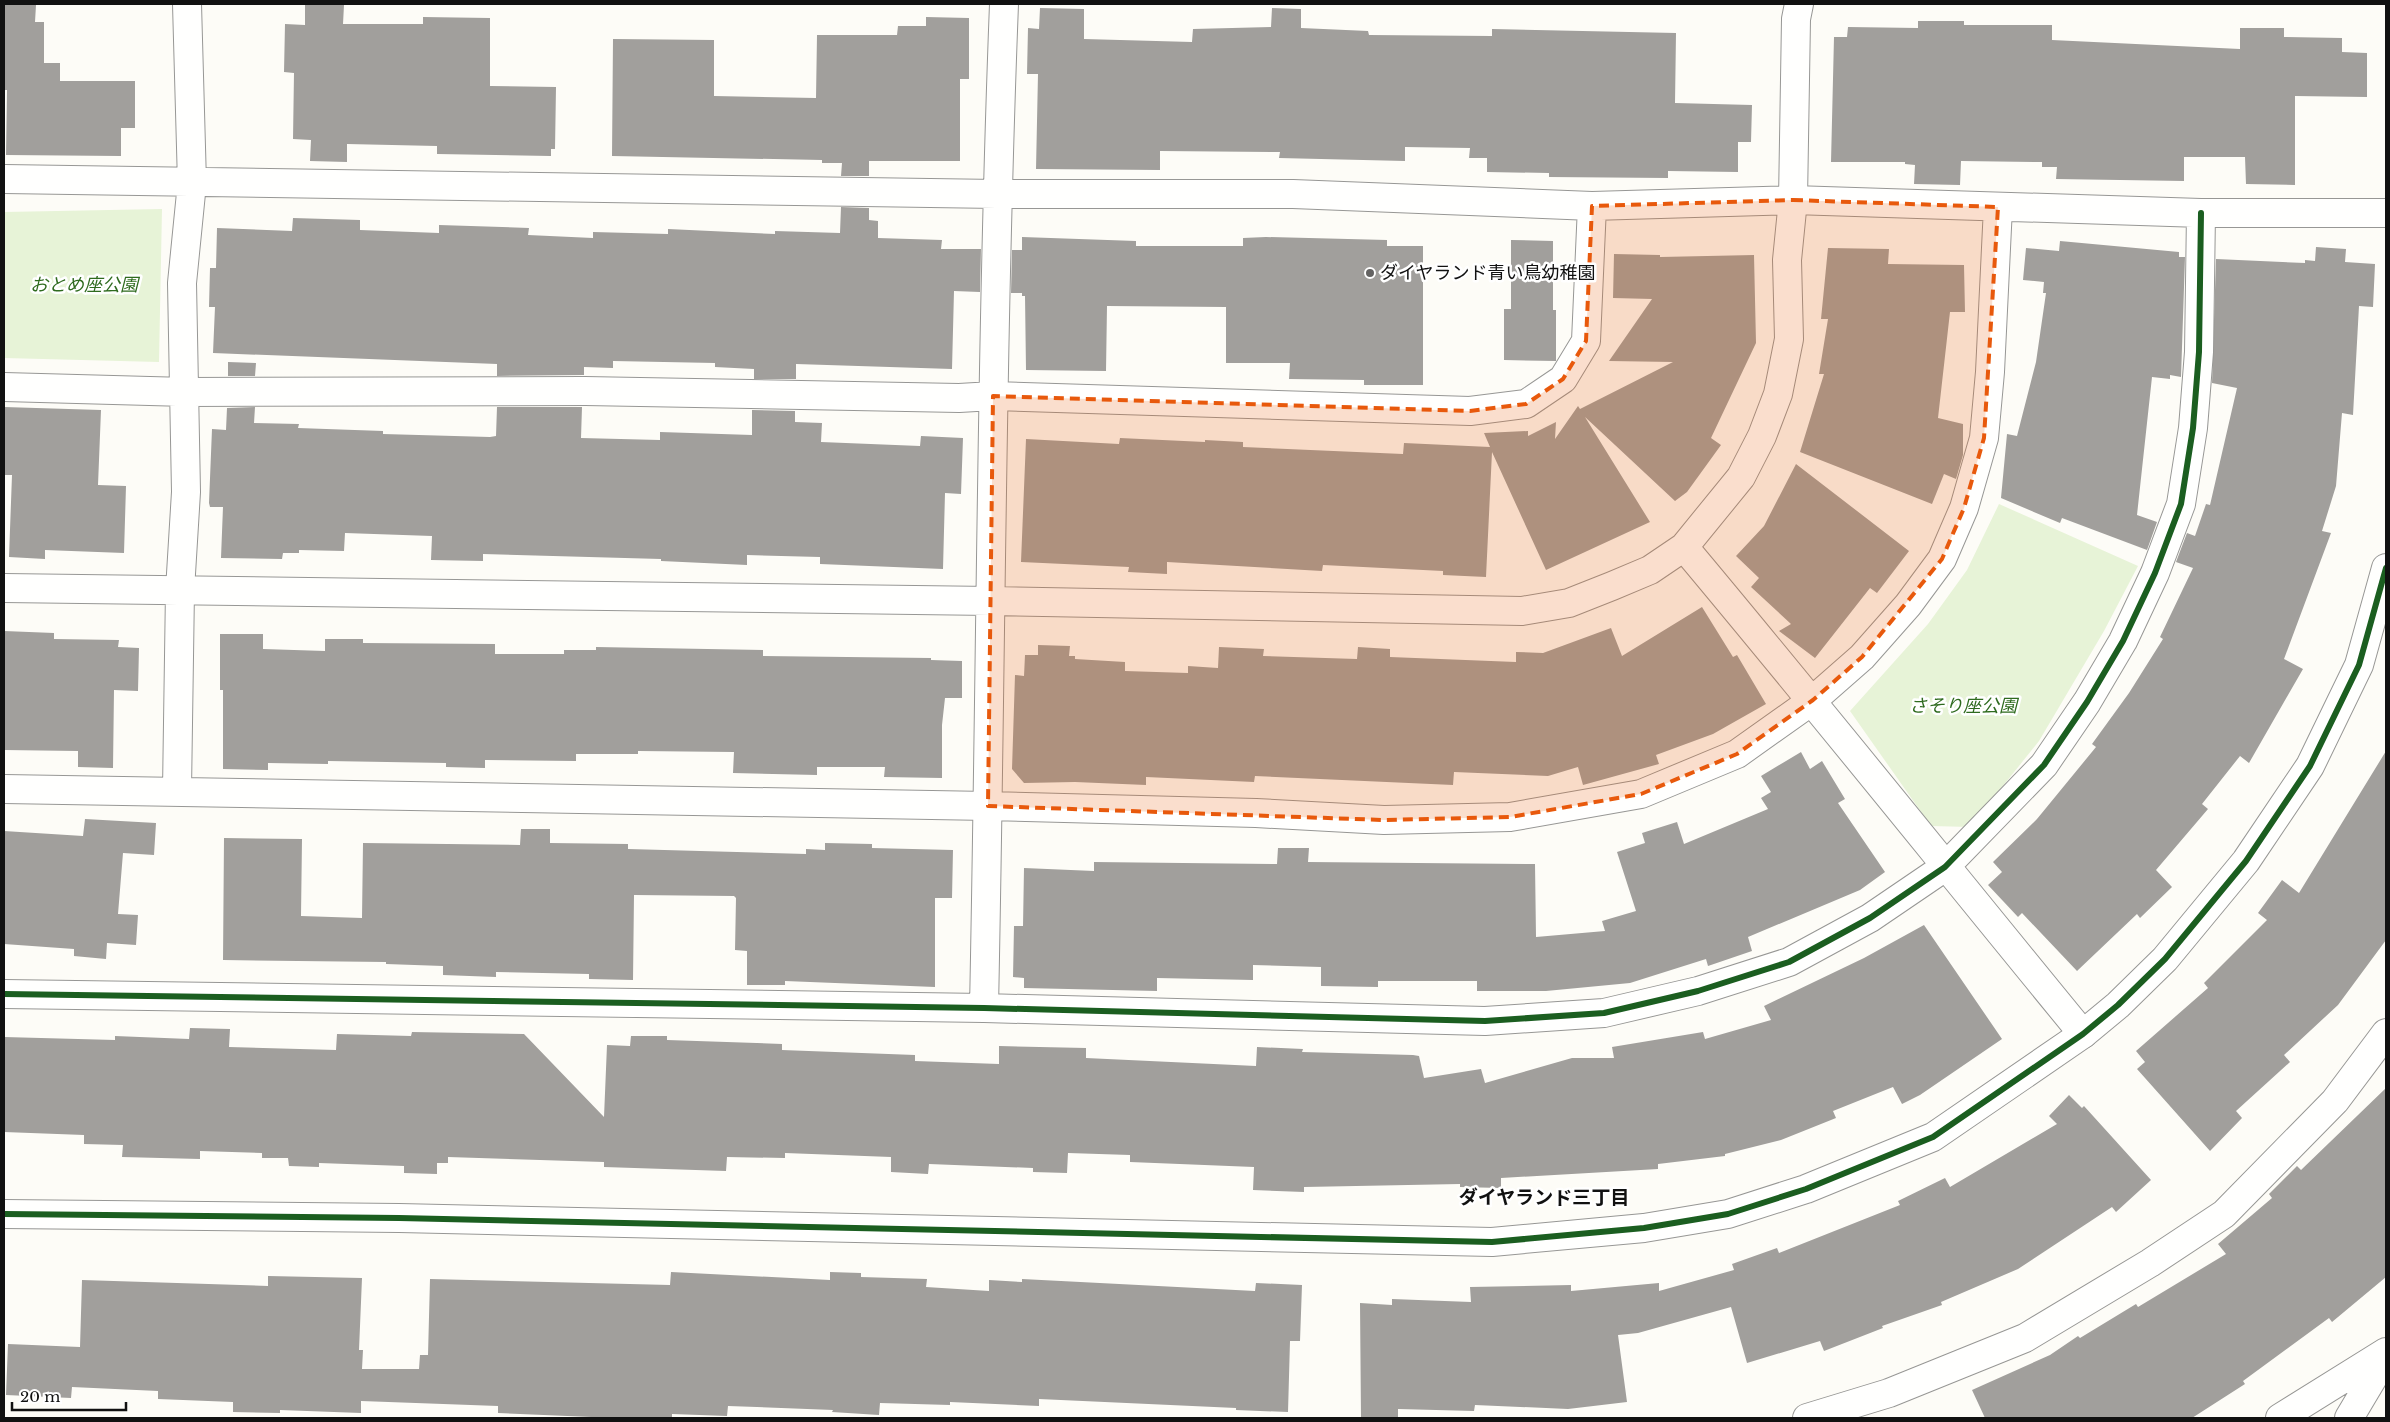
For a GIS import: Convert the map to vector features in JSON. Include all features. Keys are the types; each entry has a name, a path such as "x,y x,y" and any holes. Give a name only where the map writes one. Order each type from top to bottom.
{"street":[{"path":"177,790 180,590 186,492 186,392 182,283 192,183 187,4"},
{"path":"984,1008 997,194 1004,4"},
{"path":"4,588 1522,611 1568,603 1650,570 1684,547 1741,477 1762,436 1778,394 1789,339 1787,260 1793,200 1796,19 1799,4"},
{"path":"4,179 997,194 1293,194 1592,206 1793,200 2201,214 2386,213"},
{"path":"4,387 186,392 585,391 959,398 993,396 1470,410 1526,404 1563,379 1586,341 1592,206"},
{"path":"4,789 177,790 988,806 1256,813 1384,820 1510,817 1641,794 1737,754 1813,700 1862,657 1908,605 1942,559 1964,508 1984,438 1990,372 1998,207"},
{"path":"4,994 984,1008 1485,1021 1604,1013 1698,991 1789,962 1870,918 1945,867 2044,765 2087,702 2123,641 2170,535 2181,504 2193,428 2199,352 2201,214"},
{"path":"1684,547 1813,700 1945,867 2084,1034"},
{"path":"4,1214 409,1219 1492,1242 1644,1228 1728,1214 1806,1190 1933,1137 2084,1034 2118,1006 2165,959 2246,861 2310,766 2359,665 2386,568"},
{"path":"1806,1418 1889,1394 2025,1338 2150,1263 2224,1214 2335,1101 2386,1032"},
{"path":"2280,1418 2386,1352"},
{"path":"2348,1418 2386,1356"}],"highlighted area":[{"path":"1793,200 1998,207 1984,438 1964,508 1942,559 1862,657 1813,700 1737,754 1641,794 1510,817 1384,820 988,806 993,396 1470,411 1526,404 1563,379 1586,341 1592,206"}],"green space":[{"name":"おとめ座公園","path":"162,209 159,362 4,358 4,212"},
{"name":"さそり座公園","path":"1999,504 2138,566 2104,631 2039,741 1970,827 1931,826 1850,711 1928,624 1967,570"}],"building":[{"path":"4,5 36,5 35,22 44,22 44,63 60,63 60,81 135,81 135,128 121,128 121,156 6,155 7,90 4,90"},
{"path":"305,5 344,5 343,24 423,24 423,17 490,18 490,86 556,87 555,149 551,149 551,156 437,154 437,146 347,144 347,162 310,161 311,140 293,139 294,73 284,72 285,24 305,25"},
{"path":"1040,8 1084,9 1084,39 1192,42 1193,29 1271,27 1272,8 1301,9 1301,28 1368,31 1369,35 1492,36 1492,29 1676,33 1675,103 1752,105 1751,142 1738,142 1738,172 1668,171 1668,178 1549,177 1549,173 1487,172 1487,158 1469,158 1470,148 1405,147 1405,161 1279,158 1280,152 1160,151 1160,170 1036,169 1038,74 1027,74 1028,28 1039,29"},
{"path":"926,17 969,18 969,79 960,79 960,161 869,161 869,176 841,176 842,163 822,163 822,160 612,156 613,39 714,40 714,96 816,98 817,35 897,35 898,26 926,26"},
{"path":"1918,21 1964,21 1964,25 2052,25 2052,40 2240,49 2240,28 2284,28 2284,37 2342,38 2342,52 2367,53 2367,97 2295,96 2295,185 2246,184 2245,157 2184,157 2184,181 2056,179 2057,167 2042,167 2042,162 1961,161 1960,185 1914,184 1915,165 1905,164 1905,162 1831,162 1834,37 1847,37 1848,27 1918,28"},
{"path":"841,207 869,208 869,220 878,221 878,238 942,240 941,249 981,249 980,292 954,291 952,369 796,364 796,379 754,379 754,369 715,367 715,363 613,361 613,368 584,367 584,375 497,376 497,364 213,353 215,307 209,307 210,268 216,268 217,228 292,231 293,218 360,220 360,230 439,233 439,225 529,228 528,235 593,238 593,232 668,234 668,229 775,234 775,231 840,233"},
{"path":"1022,237 1136,241 1136,246 1243,246 1243,238 1266,237 1387,240 1387,246 1423,246 1423,385 1364,385 1364,380 1289,379 1290,363 1226,363 1226,307 1107,306 1106,371 1026,370 1025,296 1022,296 1022,293 1011,293 1012,250 1022,250"},
{"path":"1511,240 1553,241 1553,310 1556,310 1556,361 1504,360 1504,309 1511,309"},
{"path":"2060,241 2179,252 2179,257 2185,257 2181,377 2170,375 2170,379 2152,377 2137,515 2157,522 2147,550 2062,518 2060,523 2001,498 2007,434 2017,436 2036,362 2046,293 2043,293 2044,282 2023,280 2026,248 2059,251"},
{"path":"2316,247 2346,249 2345,262 2375,264 2373,307 2359,306 2353,415 2342,413 2336,486 2322,531 2331,533 2284,659 2303,669 2249,763 2240,756 2202,804 2208,809 2156,870 2172,887 2140,918 2137,914 2077,971 2022,913 2018,917 1988,885 2002,872 1993,862 2037,819 2096,747 2092,744 2129,693 2163,639 2160,637 2193,568 2176,562 2187,533 2195,536 2206,504 2210,505 2237,388 2212,383 2216,259 2305,263 2305,260 2315,261"},
{"path":"1828,248 1889,249 1888,264 1964,265 1965,312 1950,312 1938,418 1963,424 1963,455 1956,479 1944,474 1932,504 1800,452 1824,374 1819,374 1828,319 1821,319"},
{"path":"1614,254 1660,255 1660,257 1754,255 1756,343 1711,438 1721,445 1687,492 1675,501 1585,417 1650,522 1546,570 1492,452 1486,577 1443,575 1443,571 1323,565 1322,571 1167,562 1167,574 1128,572 1129,567 1021,562 1026,439 1119,444 1120,438 1205,442 1205,440 1243,442 1243,447 1403,454 1404,443 1490,447 1484,433 1528,431 1528,436 1556,422 1555,439 1578,406 1580,409 1673,362 1609,361 1652,299 1613,298"},
{"path":"228,362 256,363 255,376 228,376"},
{"path":"4,407 101,410 98,485 126,486 124,553 45,550 45,559 9,557 12,475 4,475"},
{"path":"255,407 254,423 299,424 298,428 383,431 383,434 490,437 496,436 497,407 582,407 581,438 660,440 660,432 752,435 752,410 795,411 795,422 822,423 821,442 920,446 921,436 963,438 961,494 945,493 943,569 820,564 820,557 747,555 747,565 661,561 661,559 483,554 483,561 431,560 432,536 345,533 344,551 299,550 299,553 283,553 282,559 221,558 223,507 210,507 209,503 212,429 226,430 227,408"},
{"path":"1796,464 1909,551 1877,593 1870,588 1815,658 1779,631 1791,624 1751,587 1759,578 1736,556 1764,526"},
{"path":"1702,607 1733,657 1737,655 1766,704 1713,734 1656,755 1659,764 1583,785 1578,767 1548,776 1454,772 1453,785 1255,776 1254,782 1146,777 1146,785 1075,782 1024,783 1012,769 1015,675 1024,676 1025,655 1038,655 1038,645 1070,646 1069,656 1075,656 1075,659 1125,662 1125,671 1188,673 1188,666 1218,668 1219,647 1264,649 1263,656 1357,659 1358,647 1390,649 1390,657 1516,662 1516,652 1543,653 1611,628 1622,656"},
{"path":"4,631 54,633 54,639 119,640 118,647 139,648 138,691 114,690 113,768 78,767 78,751 4,750"},
{"path":"220,634 263,634 263,649 325,651 325,639 363,639 363,643 495,644 495,654 564,654 564,650 596,650 596,647 763,650 763,656 931,658 931,660 962,661 962,698 945,698 942,725 942,778 884,777 885,767 817,767 817,775 733,773 734,752 638,751 638,754 576,754 576,761 485,760 485,768 446,767 446,763 328,761 328,764 268,763 268,770 223,769 223,690 220,690"},
{"path":"2386,751 2386,940 2338,1005 2284,1055 2290,1062 2236,1111 2242,1118 2210,1151 2137,1069 2145,1062 2136,1051 2208,988 2204,983 2267,920 2258,913 2282,880 2299,893"},
{"path":"1801,752 1810,769 1822,761 1845,799 1838,803 1885,872 1860,890 1748,937 1752,951 1708,966 1706,959 1630,983 1546,991 1477,991 1477,981 1378,981 1378,987 1321,986 1321,967 1253,965 1253,980 1157,978 1157,991 1024,988 1024,978 1013,977 1014,926 1023,926 1024,868 1094,871 1094,862 1277,864 1278,848 1309,848 1308,862 1535,864 1536,937 1605,931 1602,921 1636,911 1617,852 1645,843 1642,833 1677,822 1684,844 1768,809 1761,798 1771,792 1761,776"},
{"path":"85,819 156,823 154,855 123,853 118,914 138,915 136,945 107,943 106,959 74,956 74,949 4,944 4,831 83,836"},
{"path":"521,829 550,829 550,843 628,844 628,849 806,854 806,849 825,850 825,843 872,844 872,848 953,850 952,898 935,898 935,987 785,981 785,985 747,985 747,951 735,950 736,898 734,896 634,895 633,980 589,979 589,974 496,972 496,977 443,975 443,966 386,964 386,962 223,960 224,838 302,839 301,916 362,918 363,843 520,845"},
{"path":"1924,925 2002,1039 1920,1095 1902,1104 1893,1087 1833,1111 1836,1118 1781,1140 1725,1154 1725,1156 1658,1164 1658,1169 1501,1178 1501,1188 1460,1187 1460,1184 1304,1187 1304,1192 1253,1190 1254,1167 1130,1162 1130,1155 1068,1153 1067,1173 1033,1172 1033,1168 929,1164 928,1174 891,1172 891,1157 785,1153 785,1158 727,1157 726,1171 604,1167 604,1162 448,1157 448,1163 437,1163 437,1174 404,1173 404,1166 319,1163 319,1167 289,1166 288,1158 262,1158 262,1153 200,1151 200,1159 122,1157 123,1145 84,1144 84,1135 4,1132 4,1037 115,1040 115,1036 189,1039 190,1028 230,1029 229,1047 336,1050 337,1034 411,1036 412,1032 524,1034 604,1117 607,1045 630,1046 631,1036 667,1036 667,1040 782,1044 782,1050 915,1055 915,1061 999,1064 999,1046 1086,1048 1086,1058 1256,1066 1257,1047 1303,1049 1302,1052 1413,1055 1419,1056 1424,1078 1481,1069 1485,1083 1572,1058 1614,1058 1612,1047 1703,1032 1705,1039 1771,1020 1764,1006 1864,958"},
{"path":"2386,1088 2386,1277 2332,1322 2329,1318 2243,1381 2245,1384 2192,1418 1985,1418 1972,1390 2050,1355 2078,1336 2080,1338 2136,1304 2138,1307 2226,1254 2218,1244 2272,1198 2269,1194 2297,1166 2301,1170"},
{"path":"2069,1095 2082,1108 2084,1106 2151,1180 2116,1212 2112,1207 2018,1269 1941,1302 1942,1305 1882,1326 1883,1328 1824,1351 1820,1341 1747,1363 1731,1307 1638,1333 1618,1335 1627,1402 1568,1409 1475,1405 1474,1411 1398,1409 1398,1418 1361,1418 1360,1303 1392,1305 1392,1299 1471,1302 1470,1287 1571,1285 1571,1291 1659,1283 1659,1291 1734,1270 1732,1264 1777,1248 1779,1253 1900,1205 1898,1201 1945,1178 1950,1187 2057,1124 2049,1116"},
{"path":"671,1272 830,1280 830,1272 861,1273 861,1277 927,1279 926,1287 989,1291 989,1280 1022,1282 1022,1279 1255,1291 1256,1283 1302,1285 1300,1341 1290,1341 1288,1412 1039,1399 1039,1406 950,1402 950,1405 880,1403 879,1415 832,1412 833,1410 728,1406 727,1416 672,1414 672,1418 615,1418 498,1413 498,1406 361,1401 361,1413 280,1410 280,1413 233,1412 233,1402 158,1399 158,1391 72,1387 71,1398 6,1395 8,1344 80,1347 82,1280 268,1286 268,1276 362,1278 359,1350 363,1350 362,1369 419,1369 420,1355 428,1355 430,1279 670,1285"}],"cycle path":[{"path":"4,994 984,1008 1485,1021 1604,1013 1698,991 1789,962 1870,918 1945,867 2044,765 2087,702 2123,641 2155,573 2181,504 2193,428 2199,352 2201,213"},
{"path":"4,1214 399,1218 1492,1242 1644,1228 1728,1214 1806,1189 1933,1137 2083,1034 2118,1005 2165,959 2246,861 2310,766 2359,665 2386,568"}],"place":[{"name":"ダイヤランド青い鳥幼稚園","path":"1370,273"}],"district":[{"name":"ダイヤランド三丁目","path":"1544,1197"}]}
